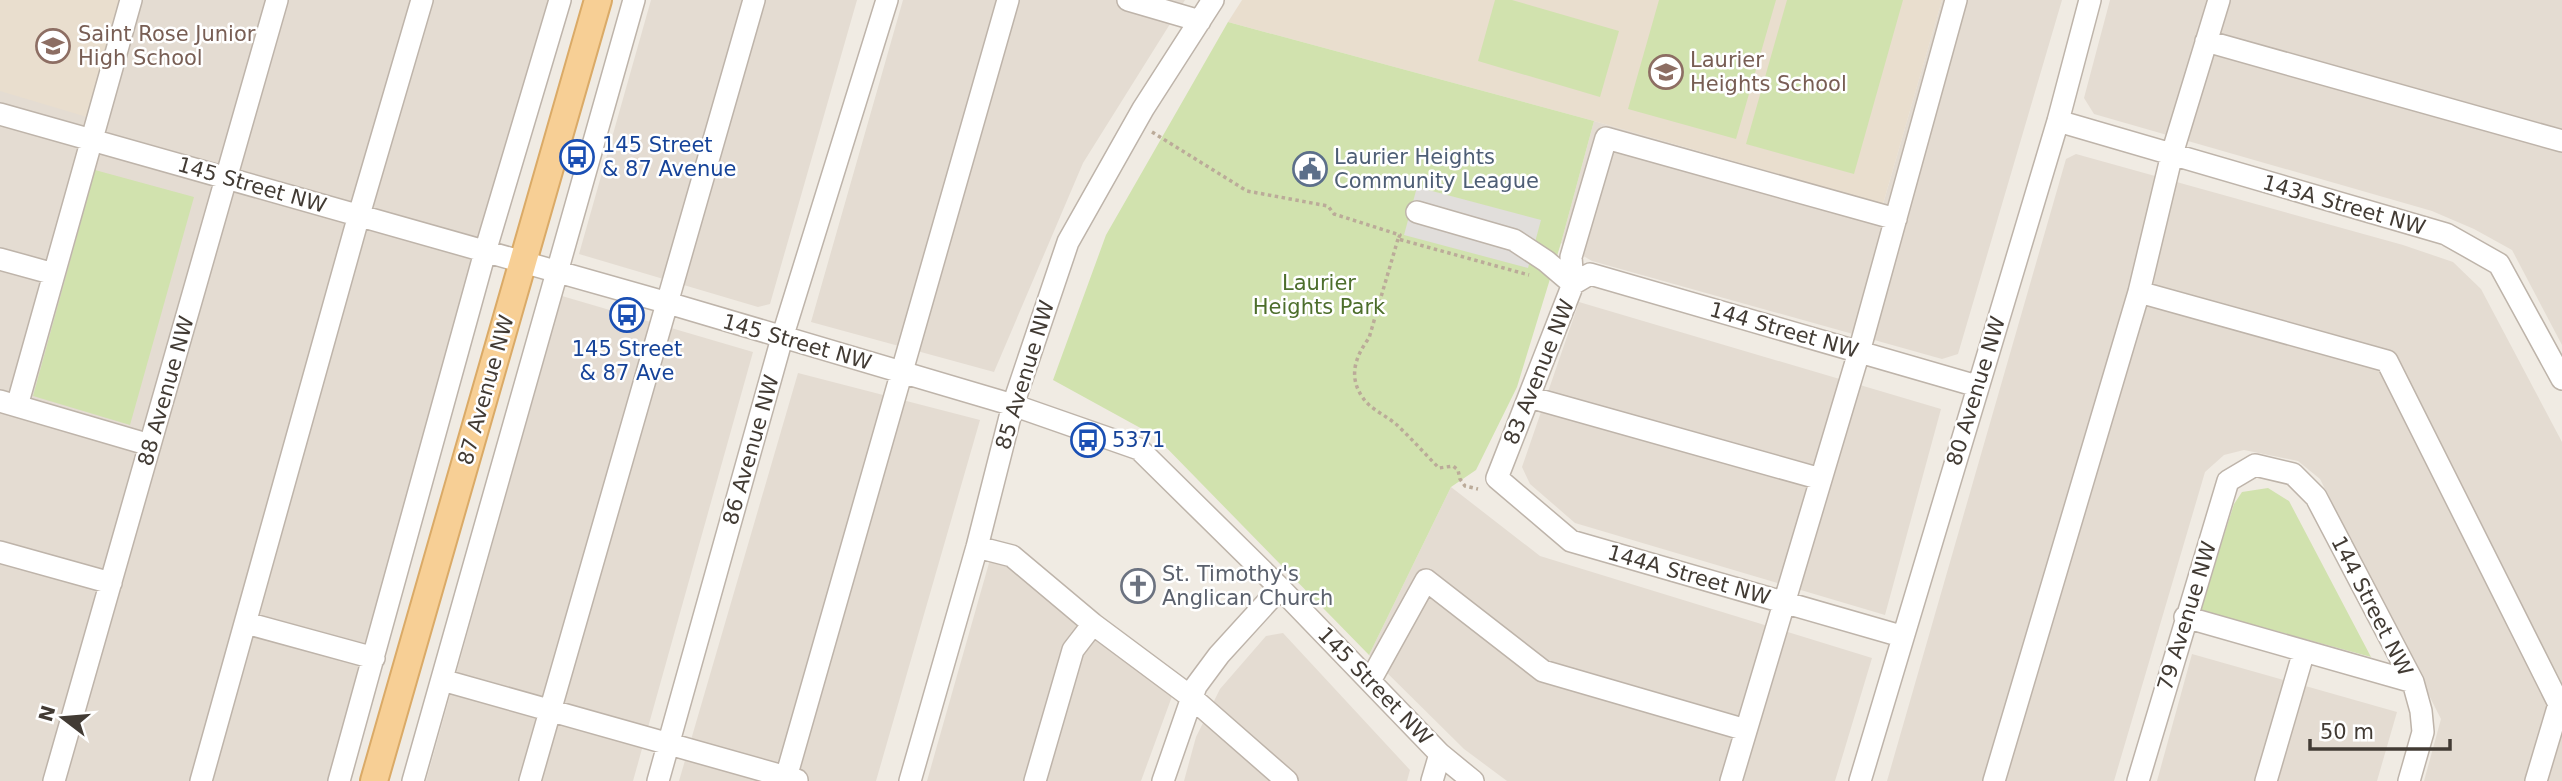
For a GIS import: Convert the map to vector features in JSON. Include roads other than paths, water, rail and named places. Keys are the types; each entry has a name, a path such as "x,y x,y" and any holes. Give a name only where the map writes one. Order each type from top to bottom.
{"main road":[{"name":"87 Avenue NW","path":"374,781 598,0"}],"street":[{"path":"131,0 54,274 8,404 150,445"},
{"name":"88 Avenue NW","path":"54,781 277,0"},
{"path":"201,781 422,0"},
{"name":"87 Avenue NW","path":"339,781 485,252 560,0"},
{"name":"87 Avenue NW","path":"414,781 634,0"},
{"path":"530,781 754,0"},
{"name":"86 Avenue NW","path":"658,781 782,338 887,0"},
{"path":"442,680 790,780 900,372 1008,0"},
{"path":"1128,0 1200,21"},
{"name":"85 Avenue NW","path":"910,781 977,547 1013,405 1068,242 1143,109 1213,0"},
{"path":"1731,781 1859,352 1956,0"},
{"name":"80 Avenue NW","path":"1860,781 1901,636 2058,121 2090,0"},
{"path":"1994,781 2139,292 2172,154 2219,0"},
{"path":"2206,41 2562,141"},
{"name":"145 Street NW","path":"0,114 668,303 1013,405 1139,449 1280,587 1440,754 1473,781"},
{"name":"143A Street NW","path":"2058,121 2446,234 2499,264 2562,379"},
{"path":"1582,279 1571,257 1606,138 1896,219"},
{"path":"1417,212 1514,240 1546,261 1582,279"},
{"path":"0,259 54,274"},
{"name":"144 Street NW","path":"1582,279 1977,386"},
{"name":"83 Avenue NW","path":"1487,480 1529,397 1582,279"},
{"path":"2139,292 2387,361 2559,704 2536,781"},
{"path":"1529,397 1821,479"},
{"name":"144 Street NW","path":"2255,465 2292,474 2316,497 2413,682"},
{"name":"79 Avenue NW","path":"2138,781 2228,481 2255,465"},
{"name":"144A Street NW","path":"1487,480 1571,541 1901,636"},
{"path":"977,547 1012,556 1093,624 1191,697 1287,781"},
{"path":"0,552 111,583"},
{"path":"1370,681 1426,580 1543,671 1746,730"},
{"path":"1163,781 1191,697 1219,655 1280,587"},
{"name":"144 Street NW","path":"2186,617 2413,682"},
{"path":"246,623 374,658"},
{"path":"1035,781 1073,650 1093,624"},
{"path":"2266,781 2304,651"},
{"path":"2409,781 2423,732 2421,711 2413,682"},
{"path":"1432,781 1440,754"}],"place":[{"name":"Saint Rose Junior High School","path":"53,46"},
{"name":"Laurier Heights School","path":"1666,72"},
{"name":"145 Street & 87 Avenue","path":"577,157"},
{"name":"Laurier Heights Community League","path":"1310,169"},
{"name":"145 Street & 87 Ave","path":"627,315"},
{"name":"5371","path":"1088,440"},
{"name":"St. Timothy's Anglican Church","path":"1138,586"}],"park label":[{"name":"Laurier Heights Park","path":"1319,295"}]}
